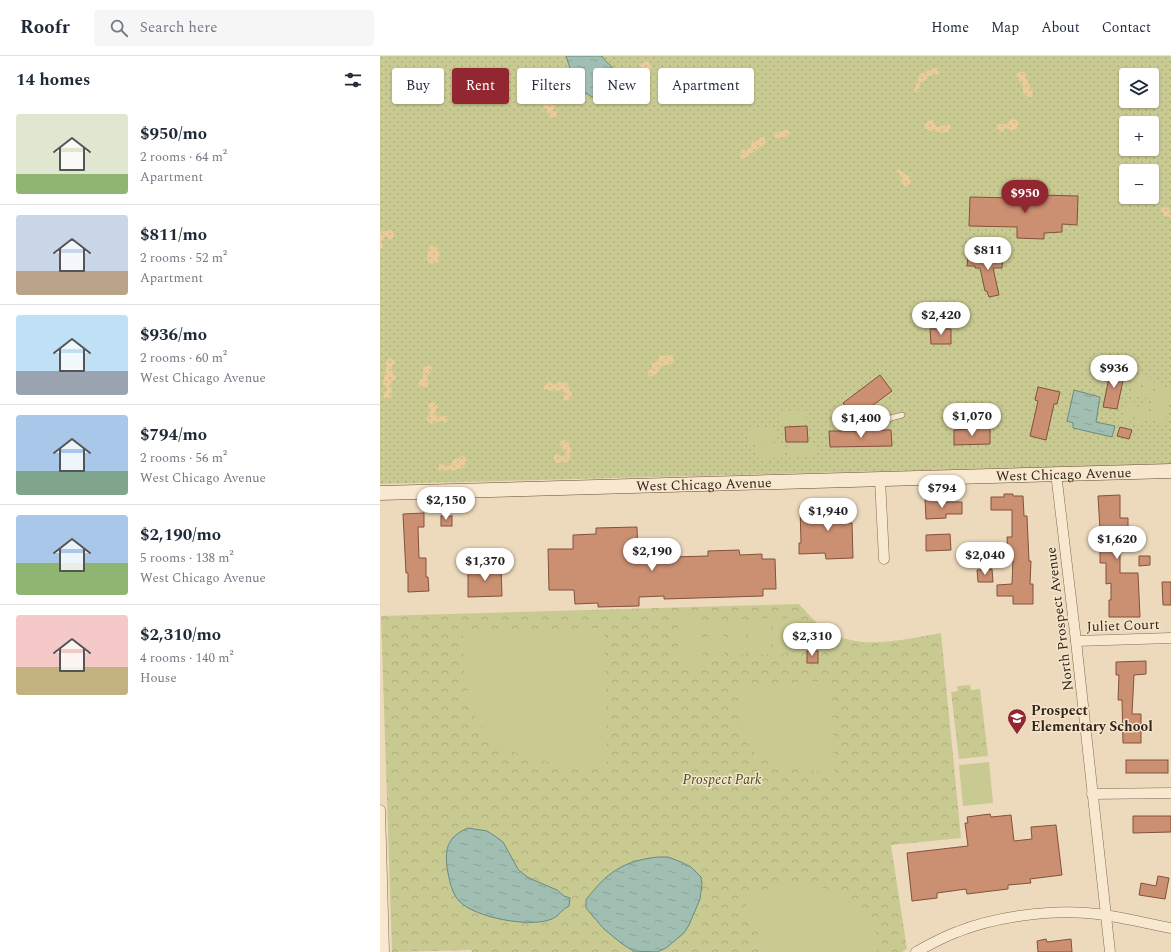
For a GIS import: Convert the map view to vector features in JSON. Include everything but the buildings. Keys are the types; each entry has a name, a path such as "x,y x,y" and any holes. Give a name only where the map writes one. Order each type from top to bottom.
{"main road":[{"name":"West Chicago Avenue","path":"380,492 1171,471"}],"street":[{"name":"North Prospect Avenue","path":"1056,473 1110,952"},
{"path":"880,479 884,559"},
{"name":"Juliet Court","path":"1076,641 1171,638"},
{"path":"1092,794 1171,793"},
{"path":"380,810 384,952"},
{"path":"916,952 956,932 976,925 1044,913 1105,915 1171,928"}],"lane":[{"path":"855,428 902,415"}],"green space":[{"path":"380,56 1171,56 1171,464 380,484"},
{"path":"1134,374 1143,376 1138,396 1130,394"},
{"path":"1146,377 1155,379 1150,399 1141,396"},
{"path":"1156,385 1171,388 1171,396 1165,424 1149,420"},
{"path":"1128,401 1137,403 1132,422 1123,420"},
{"path":"1140,403 1149,405 1144,425 1135,423"},
{"path":"806,410 806,424 779,425 778,411"},
{"path":"775,428 776,442 749,443 748,429"},
{"path":"815,443 815,457 788,458 787,444"},
{"path":"785,444 785,458 758,459 757,445"},
{"name":"Prospect Park","path":"799,604 826,630 839,637 853,641 882,642 941,633 961,838 891,845 907,949 902,952 472,952 471,950 392,952 381,616"},
{"path":"701,610 703,666 679,667 677,611"},
{"path":"768,618 768,654 752,654 751,619"},
{"path":"773,618 789,618 790,653 773,654"},
{"path":"723,619 724,655 708,655 707,620"},
{"path":"729,619 746,619 746,654 730,655"},
{"path":"601,628 605,637 607,766 587,766 545,762 525,756 507,748 491,737 479,721 470,701 464,666 463,631"},
{"path":"824,681 832,687 834,775 773,762 757,756 743,738 739,685"},
{"path":"970,685 971,690 980,689 988,756 959,759 951,692 958,691 957,686"},
{"path":"989,762 993,803 963,806 959,765"},
{"path":"792,885 814,886 826,889 847,899 872,925 883,946 875,952 765,952 743,897 768,889"}],"sand":[{"path":"649,61 652,70 650,72 650,68 641,68 640,65"},
{"path":"935,68 939,69 939,74 928,76 926,80 920,83 919,91 915,92 914,90 920,74"},
{"path":"1021,72 1024,72 1026,75 1028,84 1033,92 1032,97 1028,97 1023,93 1023,85 1016,76"},
{"path":"542,104 552,104 555,106 553,111 557,112 557,114 555,118 550,117"},
{"path":"1011,119 1018,121 1019,125 1016,130 1013,131 1006,128 1002,132 996,129 998,124 1007,124"},
{"path":"931,120 934,121 935,125 938,127 949,124 951,127 950,131 942,132 928,130 925,128 925,124"},
{"path":"786,129 790,133 786,137 775,138 774,135 776,132 781,132"},
{"path":"761,137 766,138 765,144 746,158 742,159 740,156 742,150 750,148 752,141 757,141"},
{"path":"898,169 910,177 911,182 909,185 905,187 903,185 900,175 896,171"},
{"path":"1162,207 1168,208 1171,213 1171,217 1164,216 1161,210"},
{"path":"390,230 393,231 394,237 390,240 387,237 384,237 382,241 383,248 380,249 380,232"},
{"path":"433,245 439,250 439,257 438,262 431,264 428,262 427,255 429,247"},
{"path":"661,355 671,355 674,358 674,361 671,364 661,366 657,373 652,377 649,376 647,372 652,369 652,363 658,361 658,357"},
{"path":"390,358 395,361 391,369 396,377 390,384 392,390 391,397 385,399 383,396 387,388 383,383 386,369 385,363"},
{"path":"427,365 432,367 432,370 427,376 427,387 423,387 418,383 423,376 423,368"},
{"path":"549,382 555,385 559,382 567,383 572,393 571,399 563,401 565,393 561,390 544,390 544,386"},
{"path":"433,402 437,406 435,415 439,417 446,416 448,419 446,422 439,421 431,424 427,421 427,418 430,415 428,405"},
{"path":"566,440 568,442 571,448 571,454 567,462 555,463 554,455 557,454 563,457 566,455 565,451 560,446 561,441"},
{"path":"462,455 467,461 464,467 453,471 440,471 438,469 439,464 450,466 454,459 459,459"}],"water":[{"path":"566,56 602,56 612,68 593,68 593,97 585,92 585,68 570,68"},
{"path":"1074,390 1100,397 1096,422 1115,426 1112,437 1073,428 1073,423 1067,421"},
{"path":"468,828 487,831 503,842 518,869 522,873 529,878 557,890 564,896 570,898 569,906 557,916 543,922 518,922 490,917 467,907 459,901 453,891 446,858 448,846 451,840"},
{"path":"658,857 668,857 681,862 691,867 701,877 702,884 700,899 684,933 666,948 657,952 633,951 604,929 586,908 586,900 601,882 625,865 635,861"}],"place":[{"name":"Prospect Elementary School","path":"1017,735"}]}
